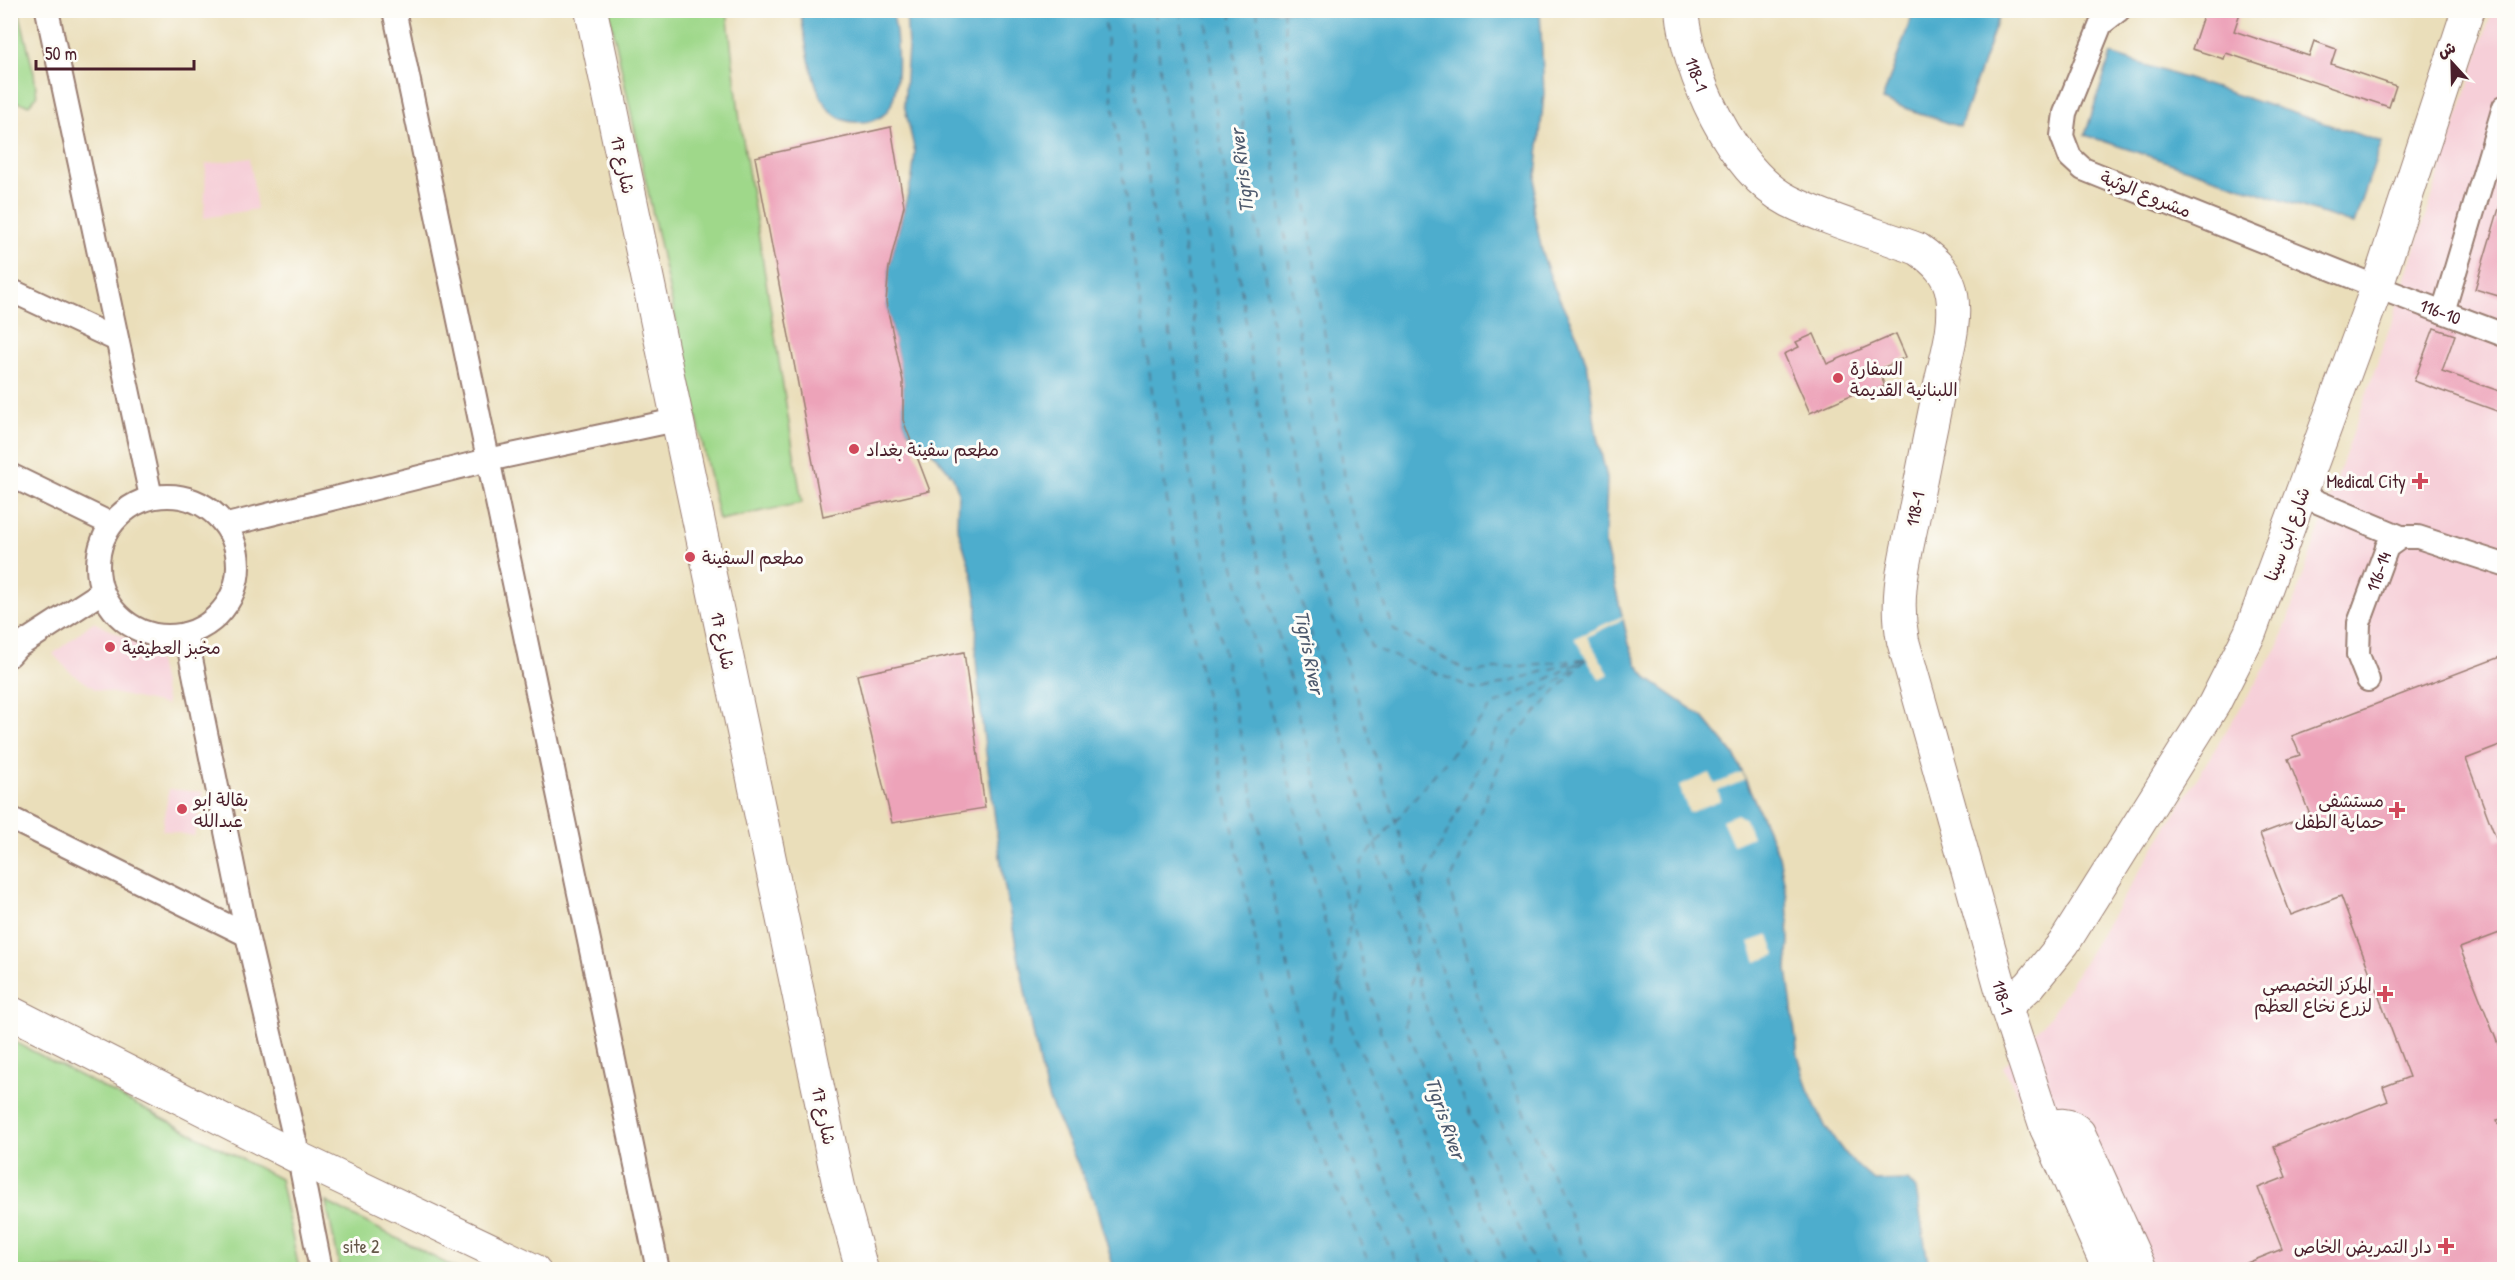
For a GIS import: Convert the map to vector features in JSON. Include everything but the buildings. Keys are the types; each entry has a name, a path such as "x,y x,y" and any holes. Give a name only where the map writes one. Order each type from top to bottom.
{"street":[{"path":"47,10 151,497"},
{"path":"394,10 658,1269"},
{"name":"شارع 17","path":"591,10 676,420 851,1236 862,1269"},
{"name":"118-1","path":"1682,10 1697,80 1722,130 1754,173 1787,200 1918,249 1934,260 1946,276 1952,295 1953,324 1924,459 1900,587 1898,612 1903,641 2006,1007 2046,1128 2109,1269"},
{"name":"مشروع الوثبة","path":"2119,10 2101,24 2065,113 2062,136 2070,157 2083,169 2377,287"},
{"name":"شارع ابن سينا","path":"2006,1007 2030,985 2064,943 2214,704 2250,633 2377,287 2468,10"},
{"path":"2443,312 2505,107"},
{"name":"116-10","path":"2377,287 2505,335"},
{"path":"10,290 117,340"},
{"path":"227,525 488,460 676,420"},
{"path":"10,475 111,524"},
{"path":"2301,495 2401,537"},
{"path":"179,496 206,506 227,525 236,546 239,568 235,590 223,610 206,625 186,634 160,636 136,628 116,613 102,592 98,569 100,546 111,524 129,507 151,497 179,496"},
{"name":"116-14","path":"2368,680 2358,655 2359,623 2387,547 2401,537 2418,537 2505,565"},
{"path":"13,648 102,592"},
{"path":"186,634 247,935 299,1158 321,1269"},
{"path":"10,818 247,935"},
{"path":"10,1012 299,1158 534,1269"},
{"path":"2046,1128 2062,1124 2072,1126 2079,1132 2141,1269"},
{"path":"845,1269 851,1236"}],"shaded area":[{"name":"Medical City","path":"2492,11 2504,11 2504,1269 2110,1269 2003,1067 2051,1015 2279,645 2393,318"},
{"path":"250,158 257,209 204,218 206,164"},
{"path":"93,622 156,651 167,705 95,689 69,671 53,654"},
{"path":"169,789 203,792 194,836 162,830"}],"green space":[{"path":"11,10 19,11 34,74 37,96 29,105 11,101"},
{"path":"609,11 727,11 740,121 802,503 719,520"},
{"path":"11,1040 280,1179 299,1269 11,1269"},
{"name":"site 2","path":"326,1202 457,1269 340,1269"}],"water":[{"path":"1914,10 2001,11 1960,127 1882,100"},
{"path":"800,11 892,11 896,33 897,76 892,101 882,116 869,121 851,122 838,117 828,108 815,83"},
{"name":"Tigris River","path":"906,11 1540,11 1544,94 1533,208 1543,256 1554,287 1579,339 1588,369 1596,432 1607,478 1605,545 1629,644 1637,664 1648,679 1703,717 1735,756 1779,856 1787,896 1789,941 1787,969 1798,1056 1808,1090 1826,1128 1846,1155 1875,1181 1908,1180 1916,1189 1929,1269 1114,1269 1095,1203 1049,1100 1040,1068 1003,878 982,724 976,660 977,602 972,574 957,526 958,491 953,477 937,457 907,430 903,420 903,381 886,302 889,267 912,178 915,152 904,104 908,48"},
{"path":"2111,54 2382,142 2354,224 2085,135"}],"pier":[{"path":"1623,616 1623,619 1587,637 1609,674 1600,680 1574,638"},
{"path":"1710,773 1715,784 1742,773 1746,780 1718,791 1721,800 1689,813 1679,786"},
{"path":"1737,814 1745,819 1752,837 1733,845 1722,820"},
{"path":"1769,935 1776,955 1756,962 1749,942"}],"ferry route":[{"path":"1104,10 1111,90 1169,515 1278,1051 1372,1270"},
{"path":"1129,10 1136,90 1195,512 1304,1046 1399,1270"},
{"path":"1155,10 1162,90 1220,511 1354,1036 1454,1270"},
{"path":"1180,10 1188,89 1246,509 1380,1030 1482,1270"},
{"path":"1206,10 1213,89 1272,507 1430,1020 1537,1270"},
{"path":"1231,10 1238,89 1298,505 1455,1015 1565,1270"},
{"path":"1257,10 1264,88 1323,503 1371,647 1480,691 1587,658"},
{"path":"1283,10 1290,88 1348,501 1394,630 1469,672 1583,659"},
{"path":"1586,659 1510,740 1449,885 1481,1010 1593,1270"},
{"path":"1422,903 1425,878 1500,724 1584,661"},
{"path":"1341,975 1361,862 1491,707 1581,662"},
{"path":"1421,908 1405,1025 1510,1270"},
{"path":"1340,980 1329,1041 1426,1270"}],"place":[{"name":"السفارة اللبنانية القديمة","path":"1838,378"},
{"name":"مطعم سفينة بغداد","path":"854,449"},
{"name":"Medical City","path":"2420,481"},
{"name":"مطعم السفينة","path":"690,557"},
{"name":"مخبز العطيفية","path":"110,647"},
{"name":"بقالة ابو عبدالله","path":"182,809"},
{"name":"مستشفى حماية الطفل","path":"2397,810"},
{"name":"المركز التخصصي لزرع نخاع العظم","path":"2385,994"},
{"name":"دار التمريض الخاص","path":"2446,1246"}]}
